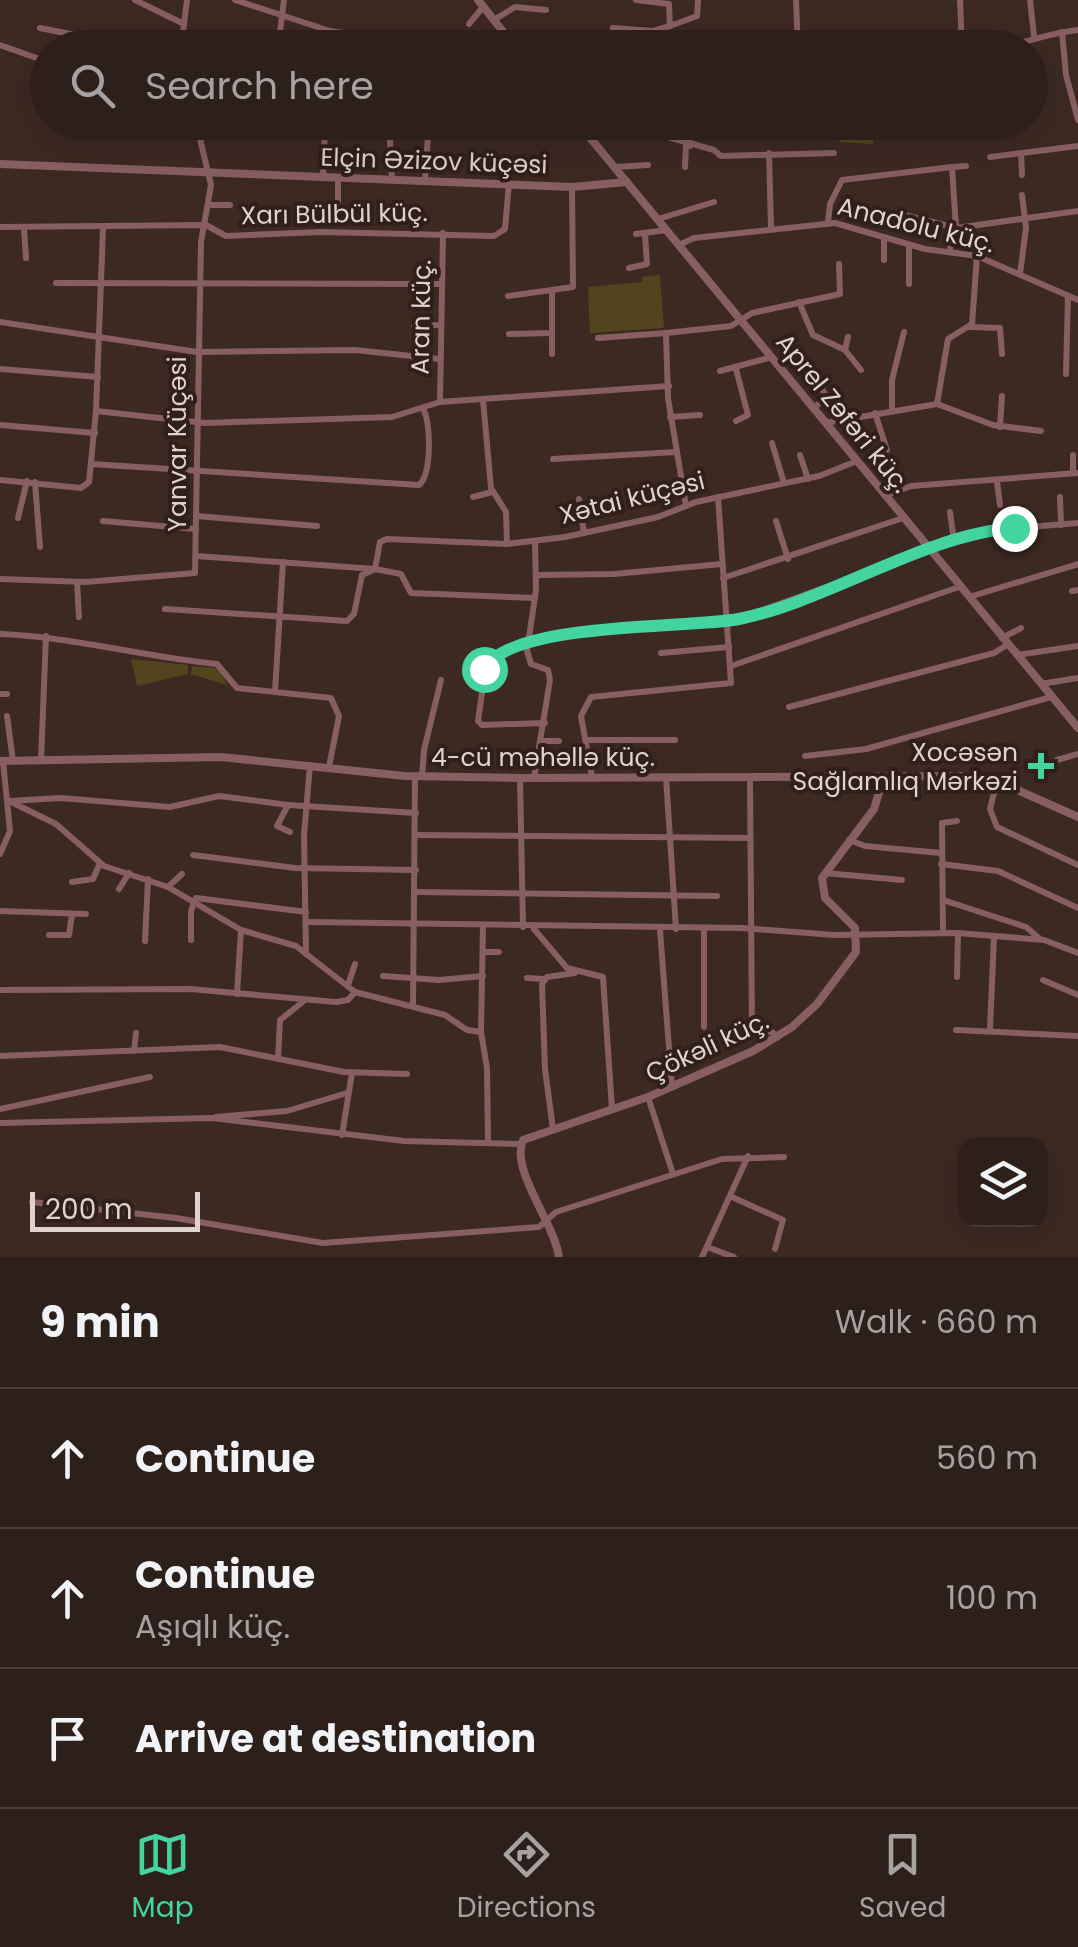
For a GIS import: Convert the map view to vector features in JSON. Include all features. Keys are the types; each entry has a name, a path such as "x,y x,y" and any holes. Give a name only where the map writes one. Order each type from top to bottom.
{"street":[{"path":"135,0 184,24"},
{"path":"183,30 187,0"},
{"path":"235,0 330,30"},
{"path":"280,30 284,0"},
{"path":"636,0 668,2 670,26"},
{"path":"656,30 698,16 698,0"},
{"path":"796,0 797,30"},
{"path":"960,0 961,30"},
{"path":"1030,0 1033,30"},
{"path":"468,24 480,4 502,30"},
{"path":"494,20 515,6 546,10"},
{"path":"40,28 50,30"},
{"path":"613,28 639,30"},
{"path":"1048,34 1078,30"},
{"path":"1062,32 1078,120"},
{"path":"0,45 30,56"},
{"name":"Yanvar Küçəsi","path":"0,579 76,582 142,574 192,574 196,556 199,284 211,205 210,174 200,140"},
{"path":"323,177 325,140"},
{"path":"390,140 392,179"},
{"path":"426,180 428,140"},
{"name":"Aprel Zəfəri küç.","path":"592,140 1078,728"},
{"path":"672,140 714,150 721,156 834,153"},
{"path":"685,167 688,140"},
{"path":"990,157 1078,146"},
{"path":"770,153 771,228"},
{"path":"1021,153 1022,175"},
{"name":"Elçin Əzizov küçəsi","path":"0,164 572,187 627,182"},
{"path":"615,167 648,165"},
{"path":"828,222 830,204 842,180 966,166"},
{"path":"949,252 956,228 952,168"},
{"path":"338,177 338,209"},
{"name":"Xarı Bülbül küç.","path":"0,227 206,225 214,234 226,236 504,233 509,184"},
{"path":"508,296 552,292 575,284 572,187"},
{"path":"1020,274 1026,217 1022,195"},
{"path":"658,219 714,202"},
{"path":"211,205 230,205"},
{"path":"897,212 956,228 1078,211"},
{"name":"Anadolu küç.","path":"679,244 828,222 909,245 977,256 1078,300"},
{"path":"24,229 26,258"},
{"path":"0,480 84,488 91,464 96,411 103,229"},
{"path":"636,234 667,230"},
{"name":"Aran küç.","path":"440,402 443,233"},
{"path":"629,268 647,264 645,234"},
{"path":"884,238 884,260"},
{"path":"909,245 909,284"},
{"path":"970,328 977,256"},
{"path":"598,338 731,326 752,313 840,294 839,264"},
{"path":"56,283 440,284"},
{"path":"552,292 552,354"},
{"path":"1066,374 1068,296"},
{"path":"800,302 814,335 844,350 862,370"},
{"path":"0,322 197,352 355,350 440,359"},
{"path":"414,326 439,325"},
{"path":"937,404 948,339 970,328 1000,328 1002,354"},
{"path":"892,409 892,380 904,332"},
{"path":"666,333 670,417 686,506"},
{"path":"509,334 552,334"},
{"path":"844,350 848,337"},
{"path":"720,371 736,370 772,357"},
{"path":"0,370 98,378"},
{"path":"736,370 748,415 736,421"},
{"path":"813,408 827,398 817,380"},
{"path":"96,411 197,422 392,417 440,402 669,386"},
{"path":"1000,427 1002,396"},
{"path":"483,400 492,492 506,512 508,544"},
{"path":"825,422 937,404 1000,427 1041,431"},
{"path":"91,464 422,484 427,418 423,408"},
{"path":"875,413 887,450"},
{"path":"670,417 700,414"},
{"path":"0,425 94,433"},
{"path":"772,442 784,483"},
{"path":"553,459 676,452"},
{"path":"885,496 912,486 1076,473 1073,455"},
{"path":"800,456 808,479"},
{"name":"Xətai küçəsi","path":"165,609 348,620 354,614 362,575 375,569 378,547 386,539 508,544 584,534 658,518 718,497 808,479 857,461"},
{"path":"18,518 31,482"},
{"path":"31,482 40,547"},
{"path":"997,482 1000,505"},
{"path":"473,497 492,492"},
{"path":"592,777 589,740 581,716 591,697 729,684 718,497"},
{"path":"1060,497 1061,525"},
{"path":"578,499 584,534"},
{"path":"950,512 954,541"},
{"path":"196,516 317,526"},
{"path":"724,578 904,518"},
{"path":"103,521 196,528"},
{"path":"776,521 788,558"},
{"path":"545,724 482,725 478,721 486,665 501,652 544,637 726,620 768,611 954,541 1002,529 1078,523"},
{"path":"534,778 550,674 531,664 528,644 536,598 535,541"},
{"path":"196,556 375,569 401,574 412,593 536,598"},
{"path":"275,691 283,562"},
{"path":"536,575 614,574 722,564"},
{"path":"968,598 1078,564"},
{"path":"76,582 79,617"},
{"path":"730,666 959,587"},
{"path":"789,707 994,653 1021,628"},
{"path":"0,634 46,636 158,658 218,664 231,685 332,698 338,716 329,767"},
{"path":"41,760 46,636"},
{"path":"661,653 728,646"},
{"path":"1016,656 1078,646"},
{"path":"1040,685 1078,678"},
{"path":"413,1006 419,776 441,680"},
{"path":"805,756 866,749 1051,698"},
{"path":"0,854 10,838 5,761 8,716"},
{"path":"589,740 675,740"},
{"path":"541,741 559,741"},
{"path":"1057,760 1078,754"},
{"name":"4-cü məhəllə küç.","path":"5,761 170,756 419,776 520,778 959,776 996,781 1078,817"},
{"path":"306,955 304,868 310,765"},
{"path":"857,933 824,898 824,873 874,809 884,776"},
{"path":"666,777 676,929"},
{"path":"750,777 752,1031 778,1037"},
{"path":"520,778 523,927"},
{"path":"996,781 990,808 997,827 1078,865"},
{"path":"9,802 60,798 170,807 219,796 288,806 416,813"},
{"path":"9,802 56,824 100,864 168,887 241,930 288,943 356,992 413,1006 481,1032"},
{"path":"288,806 277,826 290,832"},
{"path":"943,932 942,823 957,821"},
{"path":"416,835 750,838"},
{"path":"849,840 865,846 941,852"},
{"path":"193,855 304,868 416,870"},
{"path":"72,882 93,878 100,864"},
{"path":"941,864 998,872 1078,908"},
{"path":"118,889 129,873"},
{"path":"824,873 902,880"},
{"path":"168,887 182,874"},
{"path":"145,941 148,879"},
{"path":"416,892 717,896"},
{"path":"194,900 306,912"},
{"path":"190,940 194,900"},
{"path":"942,900 1026,927 1040,940"},
{"path":"0,911 86,914"},
{"path":"49,935 69,935 72,914"},
{"path":"307,922 943,932 1040,940 1078,952"},
{"path":"483,926 481,1032 487,1068 488,1140"},
{"path":"534,928 560,960 577,973"},
{"path":"704,928 704,1027"},
{"path":"237,994 241,930"},
{"path":"660,930 672,1087"},
{"name":"Çökəli küç.","path":"521,1144 530,1135 648,1097 778,1037 810,1011 846,968 856,952 857,933"},
{"path":"957,977 958,933"},
{"path":"990,1029 994,936"},
{"path":"483,952 499,952"},
{"path":"553,975 560,960"},
{"path":"348,985 355,964"},
{"path":"527,978 577,973 603,978 612,1111"},
{"path":"383,976 415,980 483,976"},
{"path":"543,979 545,1069 553,1129"},
{"path":"1043,980 1078,995"},
{"path":"0,990 168,989 343,1002 356,992"},
{"path":"278,1058 280,1020 306,999"},
{"path":"956,1030 1078,1036"},
{"path":"134,1050 136,1033"},
{"path":"0,1056 220,1048 352,1074 407,1074"},
{"path":"342,1134 352,1074"},
{"path":"0,1109 150,1077"},
{"path":"0,1123 212,1118 286,1111 347,1093"},
{"path":"648,1097 673,1174"},
{"path":"212,1118 404,1141 488,1140 521,1144 521,1164 548,1220 558,1257"},
{"path":"702,1257 748,1156"},
{"path":"32,1202 176,1218 323,1243 533,1228 561,1210 722,1159 784,1157"},
{"path":"732,1197 783,1220 775,1249"},
{"path":"708,1247 734,1257"}],"shaded area":[{"path":"839,140 873,140 873,144"},
{"path":"660,275 664,328 590,333 588,287 642,282 642,277"},
{"path":"131,659 188,665 188,674 137,686"},
{"path":"192,666 220,668 227,685 191,674"}],"place":[{"name":"Xocəsən Sağlamlıq Mərkəzi","path":"1041,766"}],"route":[{"path":"484,669 501,652 522,648 544,637 740,618 768,611 954,541 1014,528"}]}
